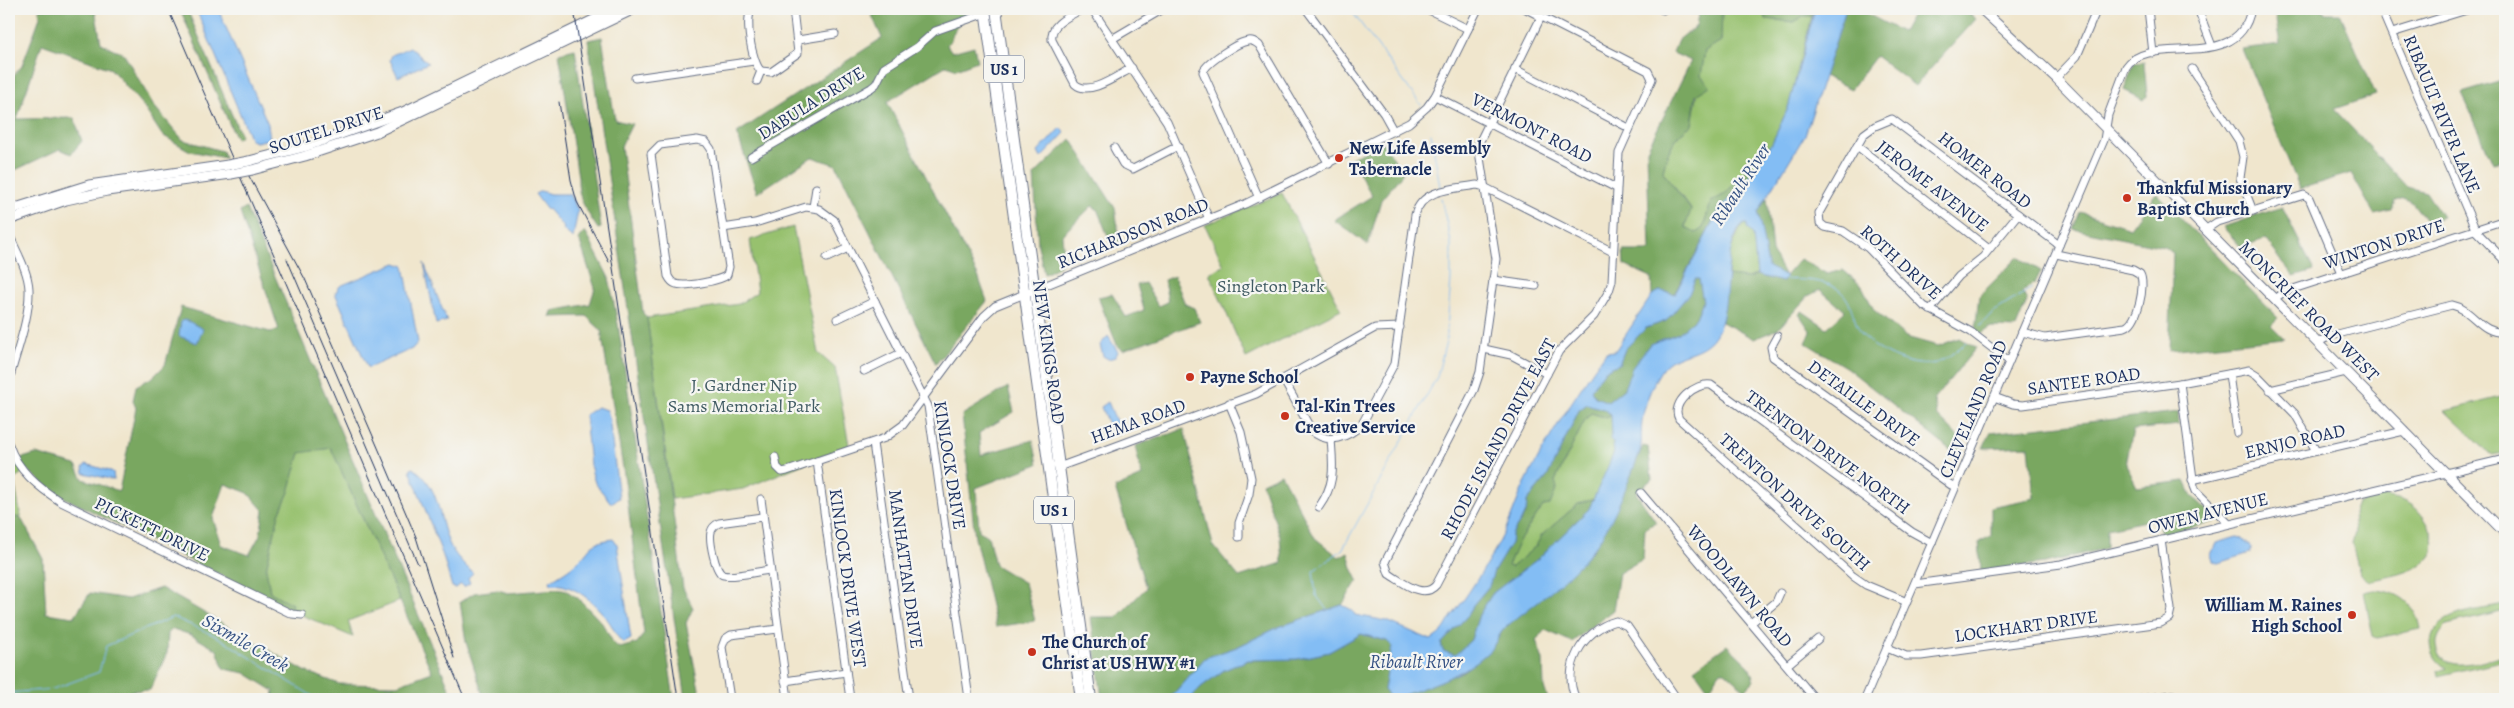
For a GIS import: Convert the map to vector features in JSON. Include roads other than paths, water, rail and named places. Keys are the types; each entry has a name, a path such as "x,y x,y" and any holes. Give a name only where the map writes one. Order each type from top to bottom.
{"highway":[{"name":"NEW KINGS ROAD","path":"989,10 1073,610 1080,699"},
{"name":"NEW KINGS ROAD","path":"1073,610 1091,699"}],"main road":[{"name":"SOUTEL DRIVE","path":"9,220 66,200 107,191 232,174 403,112 616,9"},
{"name":"SOUTEL DRIVE","path":"9,210 89,185 228,165 250,166 306,156 377,132 634,9"},
{"name":"MONCRIEF ROAD WEST","path":"1981,9 2056,78 2505,533"}],"street":[{"path":"751,10 748,18 754,61 761,71 772,72 798,53 793,9"},
{"path":"1082,9 1053,29 1052,40 1075,84 1081,89 1090,88 1132,68"},
{"path":"1092,9 1164,116 1209,219"},
{"path":"1112,39 1162,9"},
{"path":"1306,9 1380,108 1394,132"},
{"path":"1427,9 1468,29"},
{"name":"RICHARDSON ROAD","path":"775,457 777,467 782,472 787,471 874,442 897,430 989,310 1029,291 1259,198 1394,132 1420,115 1435,96 1478,9"},
{"path":"1526,9 1541,17 1478,145 1496,250 1484,349 1511,355 1547,374"},
{"path":"2056,78 2077,56 2097,9"},
{"path":"2148,9 2153,53"},
{"path":"2198,9 2212,46"},
{"name":"CLEVELAND ROAD","path":"1865,699 2104,140 2108,115 2126,67 2133,58 2153,53 2212,46 2234,38 2245,24 2251,9"},
{"name":"RIBAULT RIVER LANE","path":"2381,9 2476,230 2505,261"},
{"path":"2392,34 2470,9"},
{"name":"DABULA DRIVE","path":"751,157 871,88 876,84 884,68 917,47 935,31 989,10"},
{"name":"RHODE ISLAND DRIVE EAST","path":"1484,349 1480,372 1474,390 1384,566 1389,574 1420,591 1428,592 1436,585 1564,344 1589,323 1609,291 1619,152 1651,83 1652,76 1648,71 1541,17"},
{"path":"798,40 835,34"},
{"path":"1259,198 1216,96 1204,76 1204,68 1208,63 1246,41 1254,41 1259,45 1329,164"},
{"path":"635,78 754,61"},
{"path":"2192,69 2239,141 2243,157 2240,178 2253,211"},
{"path":"1515,70 1629,128"},
{"path":"757,81 761,71"},
{"name":"VERMONT ROAD","path":"1435,96 1616,188"},
{"name":"HOMER ROAD","path":"1857,146 1869,129 1892,118 2059,245"},
{"path":"697,140 706,142 711,149 723,228 729,267 727,275 719,280 680,285 673,283 668,276 651,158 653,150 660,145 697,140"},
{"path":"1114,148 1122,164 1134,169 1178,146"},
{"name":"ROTH DRIVE","path":"1857,146 1819,214 1820,223 1843,231 1868,248 1930,310 1971,332 2009,361"},
{"name":"JEROME AVENUE","path":"1857,146 1989,249"},
{"path":"1283,379 1312,430 1323,438 1338,439 1355,431 1366,419 1394,364 1415,215 1419,203 1428,196 1477,185 1484,187 1613,252"},
{"path":"723,228 755,223 799,208 813,207 816,188"},
{"path":"2205,230 2217,222 2302,195 2308,196 2341,273"},
{"name":"KINLOCK DRIVE","path":"813,207 824,212 834,220 928,406 969,699"},
{"path":"1930,310 1959,276 1989,249 2018,214"},
{"name":"WINTON DRIVE","path":"2274,299 2284,292 2505,220"},
{"path":"9,234 26,274 29,289 27,313 9,381"},
{"path":"827,258 848,248"},
{"path":"2022,332 2045,338 2125,327 2132,324 2136,317 2143,282 2140,274 2133,270 2056,254"},
{"path":"1493,280 1536,286"},
{"path":"837,319 875,301"},
{"path":"2317,343 2330,336 2452,305 2467,311 2488,330 2505,332"},
{"name":"HEMA ROAD","path":"1053,465 1064,464 1108,449 1256,394 1375,328 1400,327"},
{"name":"DETAILLE DRIVE","path":"1778,336 1771,347 1773,357 1951,485 1956,486"},
{"path":"864,372 902,353"},
{"path":"2236,433 2228,374 2248,370 2257,375 2300,421 2316,451"},
{"path":"2270,390 2346,372"},
{"name":"SANTEE ROAD","path":"1994,397 2013,404 2023,405 2180,383 2228,374"},
{"path":"2180,383 2192,480 2196,491 2229,524"},
{"name":"TRENTON DRIVE SOUTH","path":"1707,384 1699,387 1680,401 1676,410 1679,419 1852,576 1866,585 1907,602"},
{"name":"TRENTON DRIVE NORTH","path":"1707,384 1715,387 1912,532 1932,543"},
{"path":"1229,404 1241,432 1251,478 1249,494 1239,523 1238,537"},
{"name":"ERNJO ROAD","path":"2192,480 2404,431"},
{"path":"1319,507 1328,495 1333,479 1331,439"},
{"name":"MANHATTAN DRIVE","path":"874,442 910,699"},
{"name":"PICKETT DRIVE","path":"9,445 18,466 40,487 61,502 292,614 302,615"},
{"name":"OWEN AVENUE","path":"1915,584 2054,565 2505,459"},
{"name":"KINLOCK DRIVE WEST","path":"816,461 850,699"},
{"name":"WOODLAWN ROAD","path":"1641,494 1815,699"},
{"path":"760,499 788,699"},
{"path":"762,517 719,523 713,528 710,535 716,568 720,574 728,576 770,570"},
{"name":"LOCKHART DRIVE","path":"1887,648 1906,656 1921,656 2161,623 2169,618 2171,609 2161,540"},
{"path":"1751,623 1776,602 1780,593"},
{"path":"1576,699 1570,684 1571,673 1580,647 1590,637 1612,622 1624,623 1677,699"},
{"path":"730,699 722,647 726,639 731,635 778,628"},
{"path":"1787,666 1818,639"},
{"path":"785,681 846,672"},
{"path":"2142,699 2182,698"}],"water":[{"path":"196,9 218,9 268,124 270,139 256,142 251,140"},
{"name":"Ribault River","path":"1815,9 1846,9 1805,135 1758,212 1768,267 1786,276 1783,282 1757,275 1753,234 1747,228 1747,224 1742,224 1736,235 1729,259 1724,311 1716,335 1701,348 1667,364 1660,372 1646,403 1642,422 1640,450 1622,496 1599,541 1573,571 1507,626 1501,632 1493,647 1466,669 1430,686 1392,699 1384,690 1392,646 1387,641 1361,634 1329,652 1297,659 1248,660 1224,670 1201,687 1190,699 1169,699 1205,658 1237,647 1279,627 1342,605 1352,610 1355,615 1387,621 1431,640 1440,633 1494,552 1533,468 1584,384 1606,352 1615,351 1652,295 1660,291 1675,294 1720,209 1746,182 1772,143 1788,108","holes":["1695,279 1699,279 1703,301 1696,318 1679,333 1650,344 1632,368 1624,389 1608,402 1595,397 1591,390 1605,370 1619,364 1625,349 1646,328 1666,321 1689,294","1587,404 1604,409 1611,415 1612,432 1610,439 1613,442 1614,453 1589,509 1539,558 1493,593 1479,615 1471,640 1455,655 1443,651 1441,644 1469,614 1473,605 1489,586 1494,571 1511,543 1512,534 1526,512 1527,501 1547,477 1579,410"]},
{"path":"410,47 428,63 398,77 390,60 392,55"},
{"path":"1060,128 1065,133 1041,158 1038,152"},
{"path":"541,191 550,194 569,194 578,210 573,238 563,230 564,228 535,194"},
{"path":"396,263 404,266 418,342 412,349 368,368 335,293 340,286"},
{"path":"424,263 447,321 436,324"},
{"path":"186,320 203,329 197,343 179,336 181,321"},
{"path":"1108,336 1118,352 1115,357 1108,359 1103,356 1100,345"},
{"path":"1108,402 1121,433 1116,435 1112,434 1101,407"},
{"path":"597,407 607,410 609,417 619,498 611,503 595,483 590,465 585,415"},
{"path":"86,464 113,472 114,480 84,473 83,468"},
{"path":"413,468 429,484 434,493 445,533 451,547 459,559 473,573 468,578 470,583 464,587 461,584 456,588 452,587 443,556 410,470"},
{"path":"2237,537 2242,538 2251,548 2250,553 2219,563 2213,561 2211,555 2216,543"},
{"path":"613,539 617,544 631,639 624,643 597,607 583,595 568,587 551,584 550,581 568,570 595,544"}],"waterway":[{"path":"1350,9 1421,105"},
{"path":"1431,133 1440,187"},
{"path":"1327,610 1316,595 1313,571 1342,550 1437,377 1446,341 1451,279 1451,242 1441,198"},
{"path":"1783,279 1817,281 1836,288 1846,298 1858,328 1868,341 1898,359 1921,364 1932,364 1941,361 1966,343"},
{"path":"1980,326 1992,313 2032,288"},
{"name":"Sixmile Creek","path":"9,693 53,689 99,672 106,646 173,617 216,636 317,699"}],"railway":[{"path":"168,9 465,699"},
{"path":"574,9 678,699"},
{"path":"559,102 571,180 577,202 609,262"},
{"path":"244,167 305,279 382,457 416,537 454,658"},
{"path":"287,259 418,564"}],"place":[{"name":"New Life Assembly Tabernacle","path":"1339,158"},
{"name":"Thankful Missionary Baptist Church","path":"2127,198"},
{"name":"Payne School","path":"1190,377"},
{"name":"Tal-Kin Trees Creative Service","path":"1285,416"},
{"name":"William M. Raines High School","path":"2352,615"},
{"name":"The Church of Christ at US HWY #1","path":"1032,652"}],"park label":[{"name":"Singleton Park","path":"1271,286"},
{"name":"J. Gardner Nip Sams Memorial Park","path":"744,395"}]}
